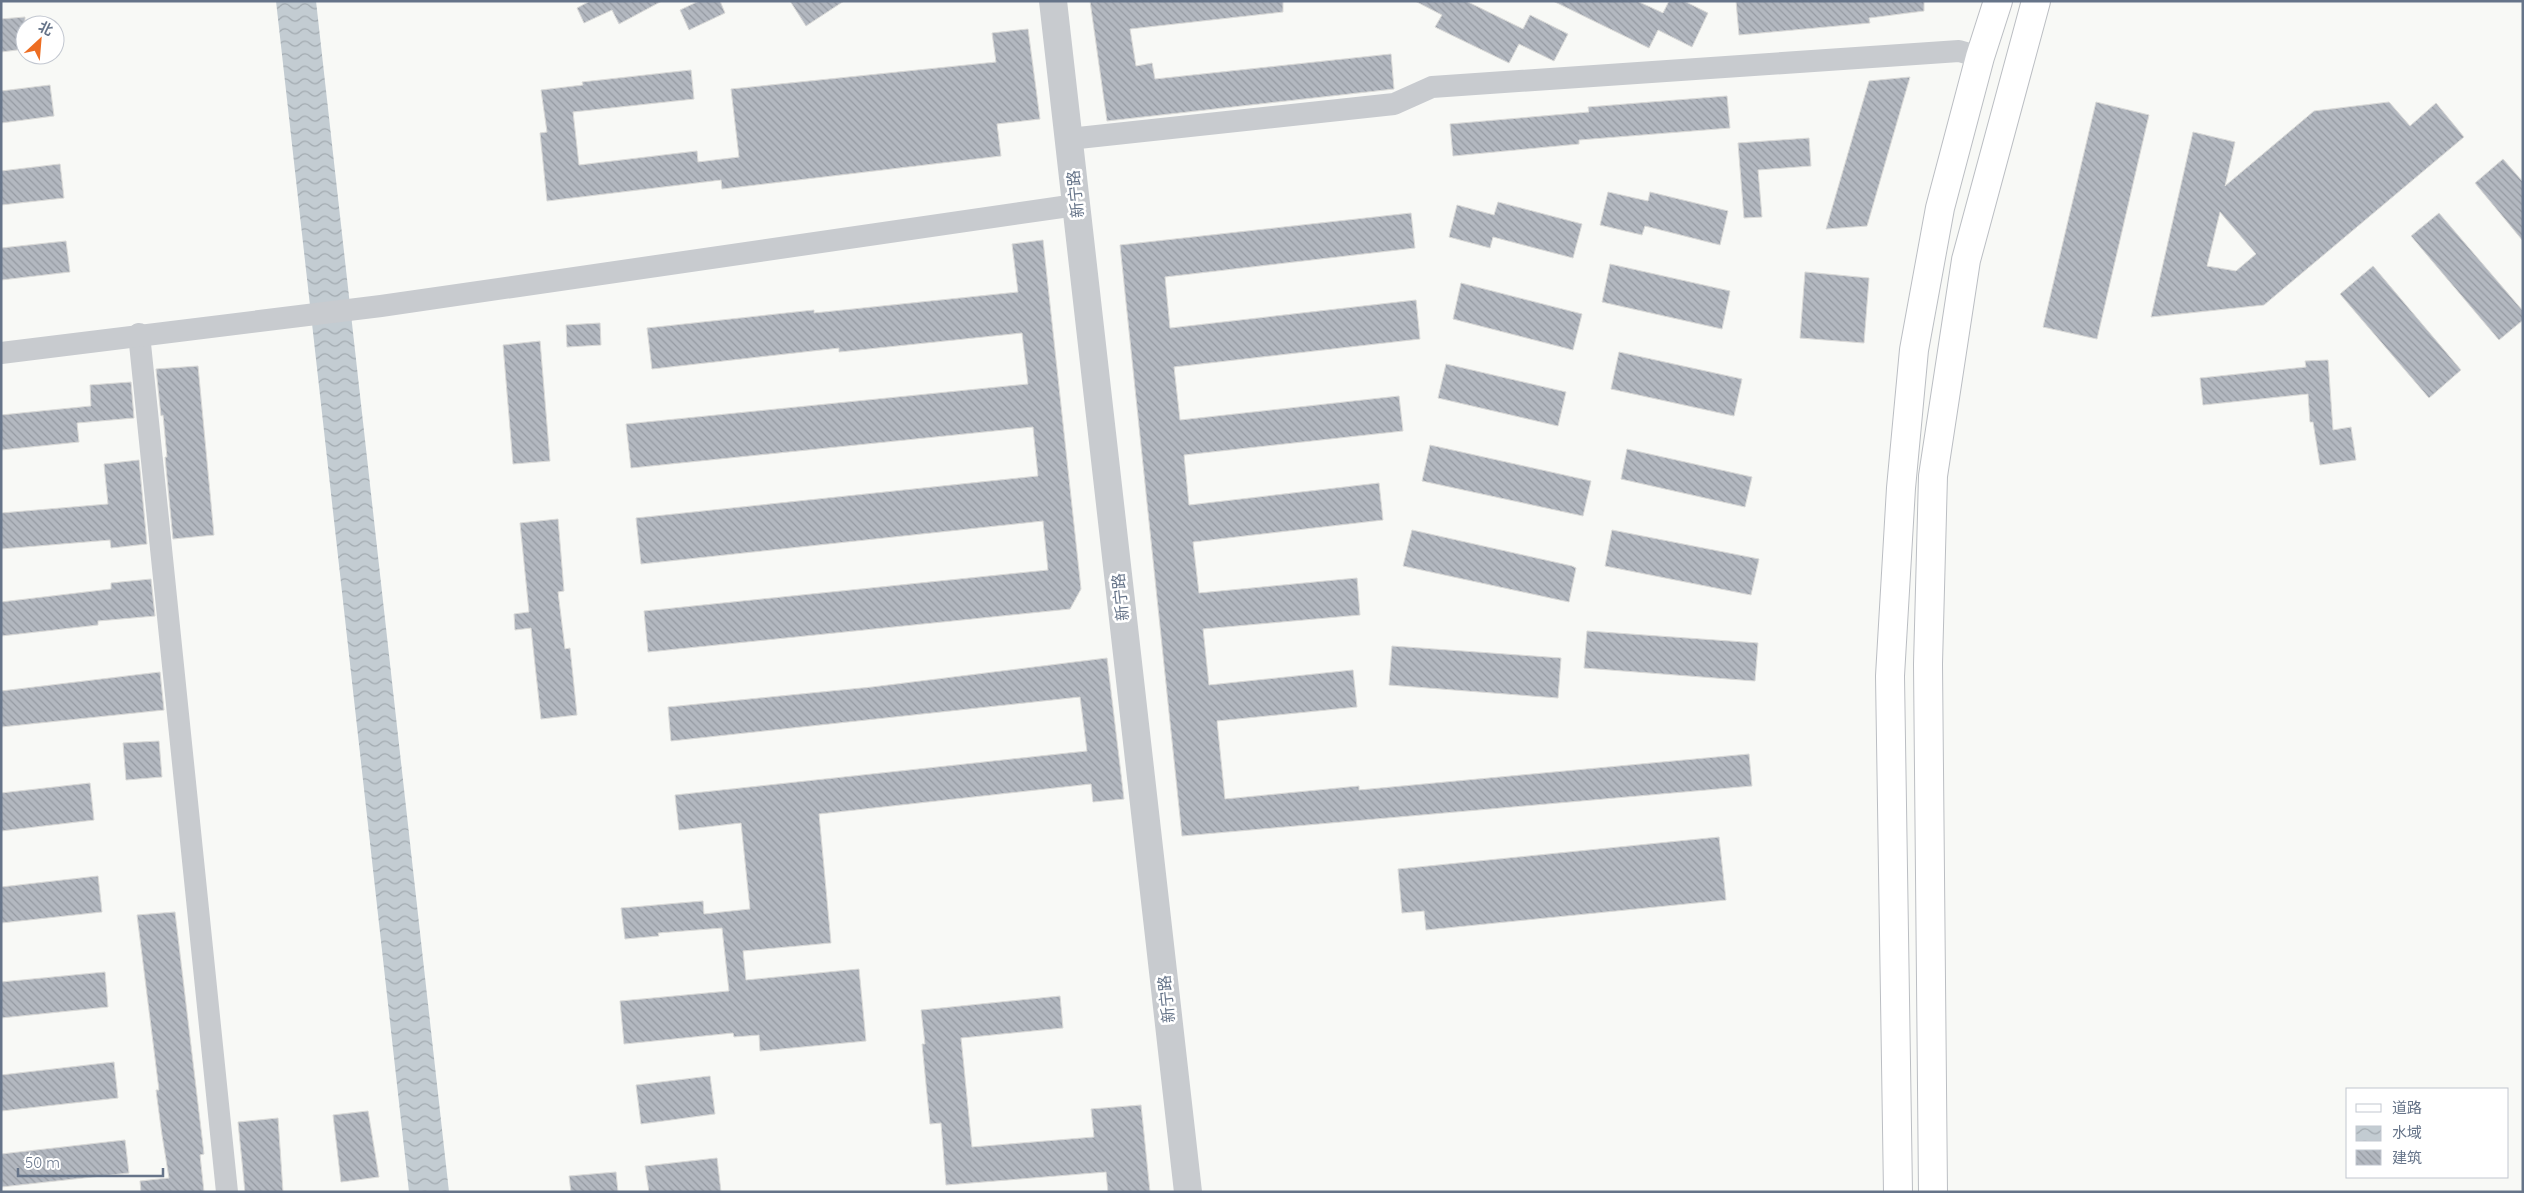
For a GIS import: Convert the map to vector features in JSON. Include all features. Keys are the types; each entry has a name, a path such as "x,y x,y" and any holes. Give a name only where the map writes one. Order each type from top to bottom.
{"main road":[{"path":"1898,1192 1890,676 1901,488 1914,350 1940,208 1980,57 1998,1"},
{"path":"1933,1192 1928,664 1933,476 1966,260 2036,1"}],"street":[{"name":"新宁路","path":"1053,1 1188,1192"},
{"path":"1069,138 1394,104 1432,87 1959,51 1980,57"},
{"path":"1,353 139,334 381,306 1076,205"},
{"path":"139,334 228,1192"}],"water":[{"path":"276,1 316,1 449,1192 409,1192"}],"building":[{"path":"590,1 662,1 619,24 612,10 584,23 577,8"},
{"path":"699,1 720,1 725,13 689,30 680,10"},
{"path":"790,1 844,1 806,26"},
{"path":"1090,1 1283,1 1283,12 1130,29 1136,66 1152,63 1155,79 1391,54 1394,89 1107,121"},
{"path":"1415,1 1466,1 1523,29 1530,15 1568,34 1554,61 1519,44 1509,63 1435,27 1442,15"},
{"path":"1553,1 1637,1 1663,13 1669,1 1684,1 1708,13 1692,47 1658,30 1649,48"},
{"path":"1736,1 1924,1 1924,11 1869,18 1870,23 1739,35"},
{"path":"15,18 15,50 1,52 1,19"},
{"path":"1028,29 1040,119 997,124 1001,156 722,189 721,180 547,201 540,133 547,132 541,90 583,85 582,82 691,70 694,99 573,112 579,165 697,151 698,162 739,157 731,89 996,62 992,33"},
{"path":"1910,77 1867,226 1826,229 1869,81"},
{"path":"50,85 54,116 1,123 1,91"},
{"path":"1727,96 1730,128 1579,140 1579,144 1453,156 1450,124 1589,112 1588,107"},
{"path":"2096,102 2149,115 2097,339 2043,327"},
{"path":"2389,102 2410,126 2436,103 2464,137 2264,305 2151,317 2193,132 2235,142 2225,186 2314,111","holes":["2220,212 2256,254 2236,271 2207,266"]},
{"path":"1809,138 1811,166 1758,170 1762,217 1744,218 1738,143"},
{"path":"2503,159 2523,182 2523,241 2475,183"},
{"path":"60,164 64,198 1,205 1,171"},
{"path":"1608,192 1648,201 1650,192 1728,211 1720,245 1645,226 1642,235 1600,225"},
{"path":"1498,202 1582,224 1573,258 1493,237 1490,248 1449,237 1457,205 1494,215"},
{"path":"1411,213 1415,248 1165,277 1170,328 1416,300 1420,339 1174,367 1180,420 1399,396 1403,431 1184,455 1189,505 1379,483 1383,520 1193,542 1199,593 1357,578 1360,615 1203,629 1209,685 1353,670 1357,707 1217,721 1225,799 1359,786 1359,790 1749,754 1752,786 1182,836 1120,245"},
{"path":"2439,213 2523,311 2523,320 2499,340 2411,236"},
{"path":"1043,240 1081,589 1070,609 648,652 644,611 1048,570 1043,521 641,564 636,518 1038,476 1033,427 631,468 626,424 1028,384 1022,333 839,352 839,348 652,369 647,328 814,310 814,313 1018,292 1012,244"},
{"path":"66,241 70,272 1,280 1,248"},
{"path":"1610,264 1730,291 1722,329 1602,302"},
{"path":"2373,266 2461,370 2429,398 2340,294"},
{"path":"1805,272 1869,278 1864,343 1800,338"},
{"path":"1461,283 1582,314 1573,350 1453,319"},
{"path":"600,323 601,345 567,347 566,325"},
{"path":"540,341 550,461 513,464 503,345"},
{"path":"1619,352 1742,379 1734,416 1611,389"},
{"path":"2328,360 2333,430 2351,427 2356,460 2320,465 2313,422 2310,422 2308,394 2203,405 2200,378 2306,367 2305,361"},
{"path":"1446,364 1566,392 1558,426 1438,398"},
{"path":"198,366 214,535 173,539 163,415 161,416 156,369"},
{"path":"131,382 134,418 77,423 79,442 1,450 1,415 91,406 90,385"},
{"path":"1430,445 1591,481 1583,516 1422,481"},
{"path":"1627,449 1752,477 1745,507 1621,479"},
{"path":"139,460 147,544 111,548 110,540 1,549 1,513 108,504 104,464"},
{"path":"558,519 564,591 558,592 565,649 570,648 577,715 541,719 531,628 515,630 514,614 529,612 520,523"},
{"path":"1412,530 1572,566 1576,568 1569,602 1403,566"},
{"path":"1612,530 1759,559 1751,595 1605,566"},
{"path":"151,579 155,616 98,621 98,625 1,636 1,602 111,589 111,583"},
{"path":"1587,631 1758,643 1755,681 1584,668"},
{"path":"1392,646 1561,658 1558,698 1389,685"},
{"path":"1107,658 1124,799 1093,802 1091,784 819,814 831,943 743,951 746,980 859,969 866,1041 760,1051 759,1035 734,1037 733,1033 624,1044 620,1001 729,991 722,928 658,933 659,936 625,939 621,908 703,901 704,914 750,909 741,823 679,830 675,795 1087,751 1080,697 671,741 668,707 872,687"},
{"path":"160,672 164,710 1,727 1,691"},
{"path":"159,741 162,777 126,780 123,743"},
{"path":"90,783 94,820 1,831 1,793"},
{"path":"1719,837 1726,900 1426,930 1424,911 1402,913 1398,869"},
{"path":"98,876 102,912 1,923 1,887"},
{"path":"175,912 204,1154 200,1155 204,1192 141,1192 140,1181 169,1178 156,1090 159,1090 137,915"},
{"path":"105,972 108,1007 1,1018 1,982"},
{"path":"1060,996 1063,1028 961,1038 972,1147 1094,1137 1091,1109 1141,1105 1150,1192 1108,1192 1106,1172 946,1185 941,1123 930,1124 922,1044 925,1044 921,1010"},
{"path":"114,1062 118,1098 1,1111 1,1075"},
{"path":"710,1076 715,1114 641,1124 636,1085"},
{"path":"368,1111 379,1177 341,1182 333,1115"},
{"path":"278,1118 283,1192 245,1192 238,1122"},
{"path":"125,1140 129,1173 1,1187 1,1154"},
{"path":"717,1158 721,1192 649,1192 645,1166"},
{"path":"616,1172 618,1192 571,1192 569,1176"}]}
